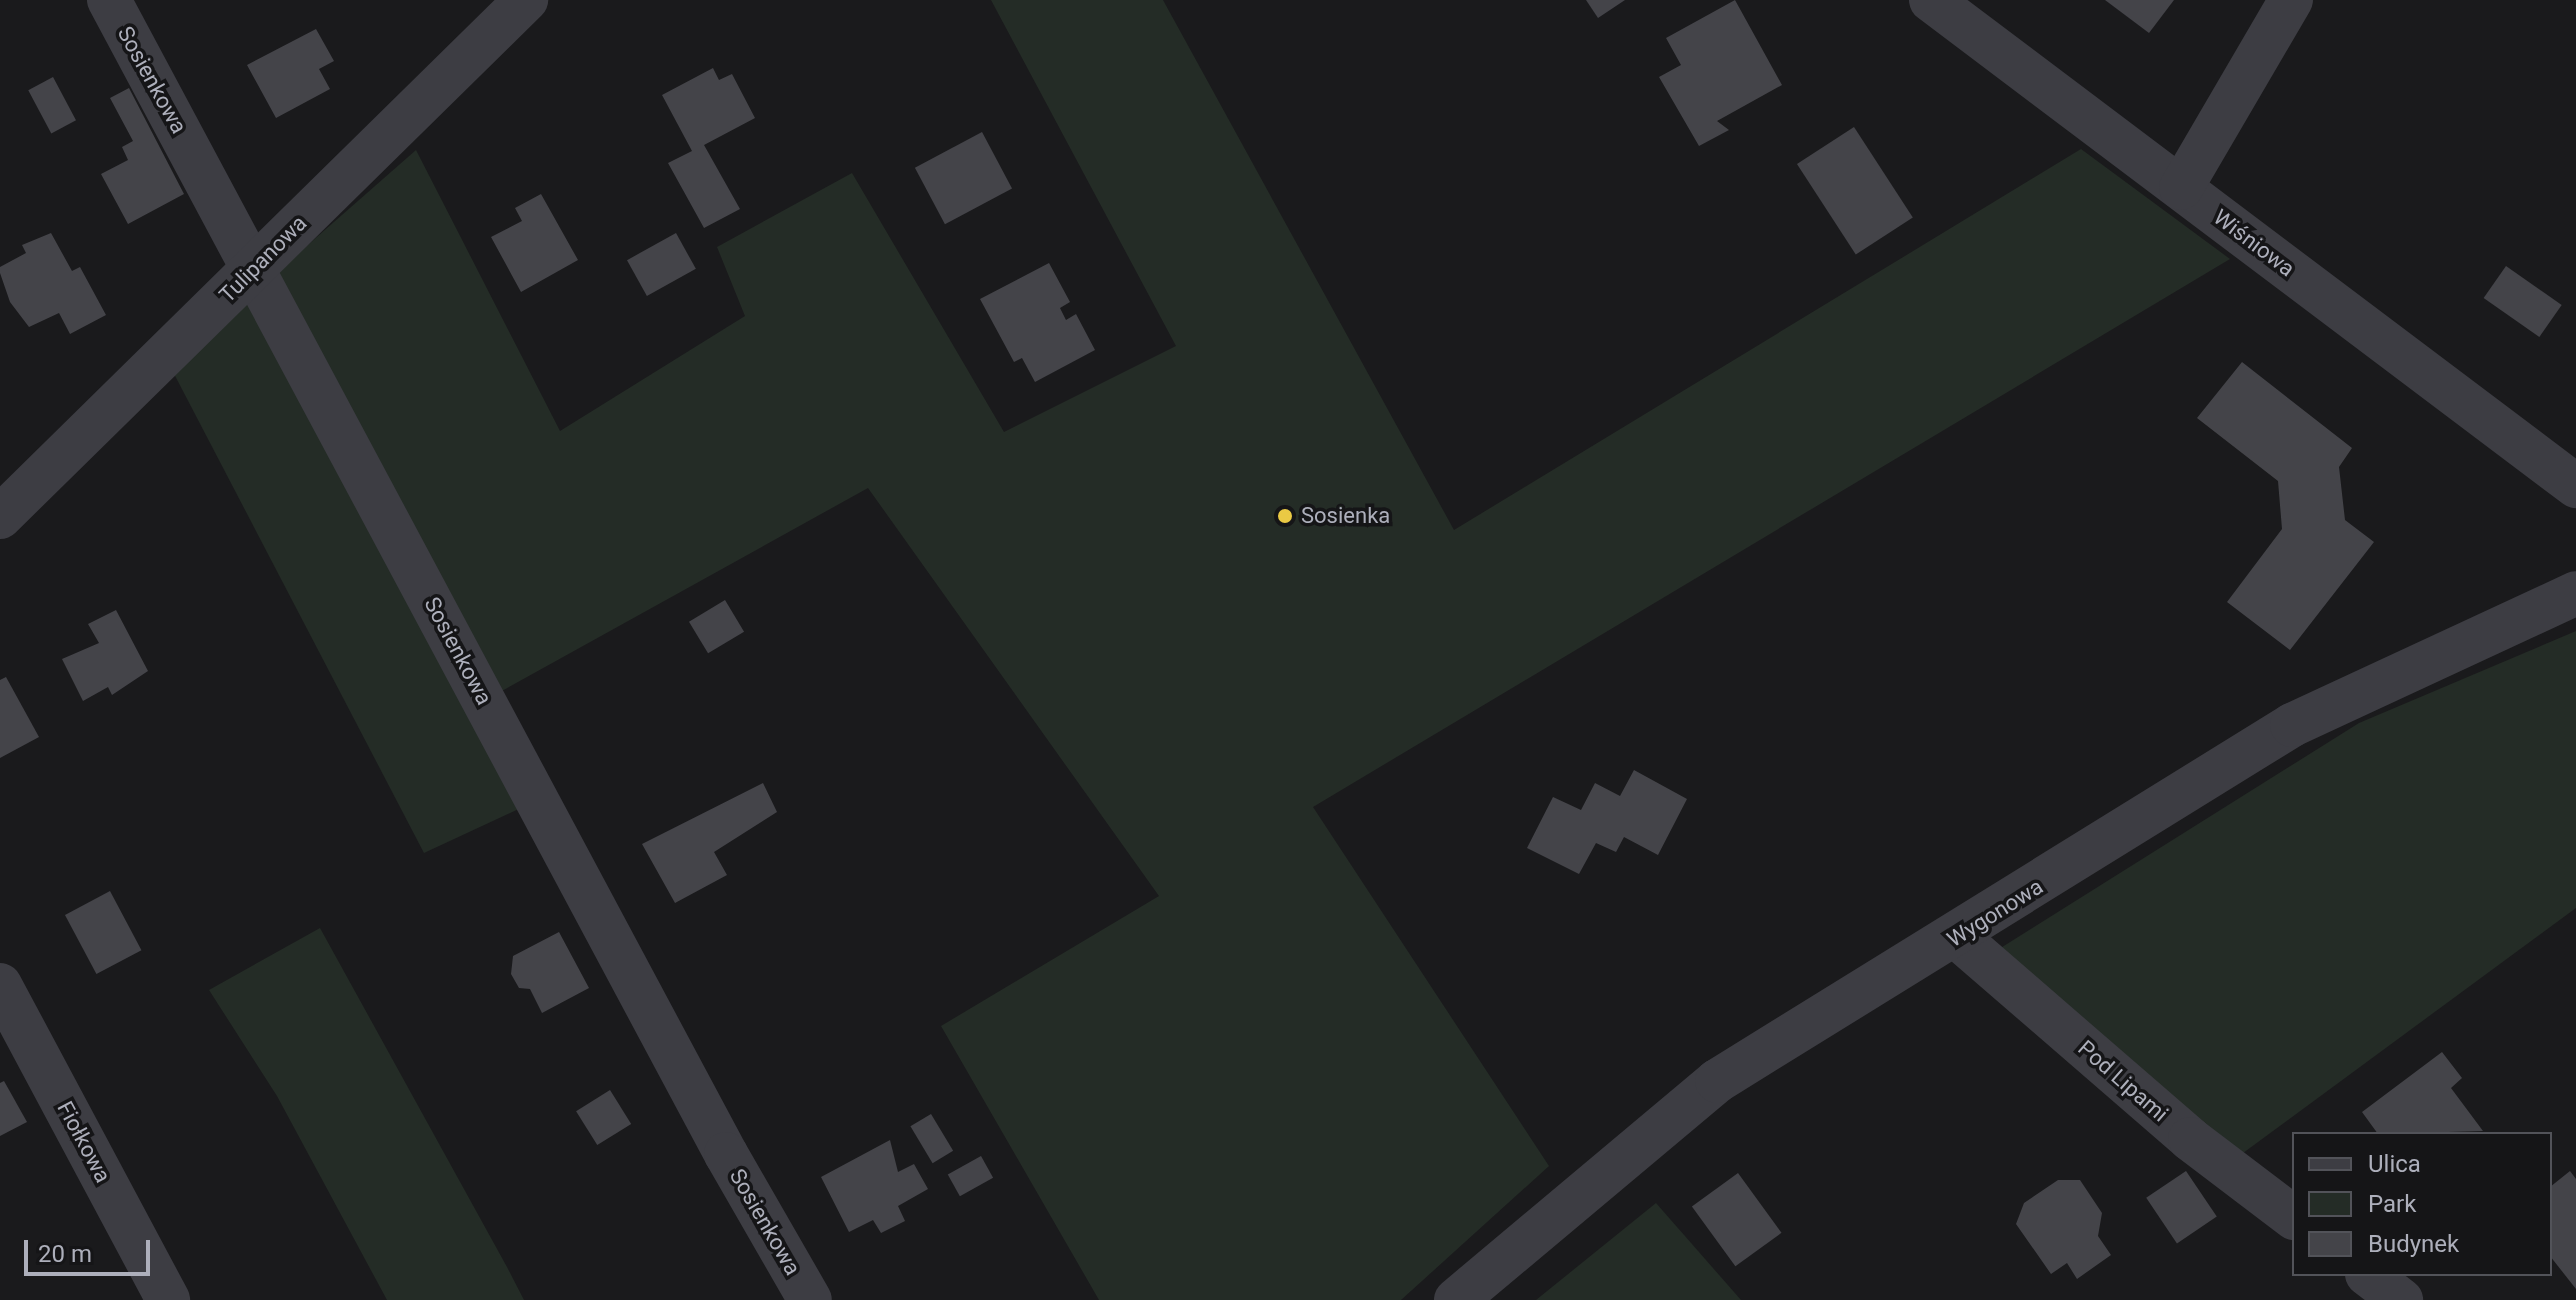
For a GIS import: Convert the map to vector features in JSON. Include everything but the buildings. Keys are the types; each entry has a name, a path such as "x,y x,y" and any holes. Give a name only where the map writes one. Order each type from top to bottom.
{"street":[{"name":"Sosienkowa","path":"109,0 726,1154 810,1300"},
{"name":"Tulipanowa","path":"0,517 526,0"},
{"name":"Wiśniowa","path":"1931,0 2576,486"},
{"path":"2181,188 2291,0"},
{"name":"Wygonowa","path":"1456,1300 1717,1081 1957,937 2292,725 2576,593"},
{"name":"Pod Lipami","path":"1957,937 2190,1139 2292,1216"},
{"name":"Fiołkowa","path":"0,985 168,1300"},
{"path":"2370,1276 2401,1300"}],"green space":[{"path":"991,0 1163,0 1454,530 2081,149 2230,259 1313,807 1549,1166 1401,1300 1099,1300 941,1026 1159,896 868,488 500,692 277,272 416,150 560,431 745,316 717,247 852,173 1004,432 1176,346"},
{"path":"256,301 525,806 424,853 172,370 243,304"},
{"path":"2576,631 2576,908 2239,1156 1999,949 2359,723"},
{"path":"320,928 524,1300 387,1300 277,1096 209,990"},
{"path":"1656,1203 1741,1300 1536,1300"}],"place":[{"name":"Sosienka","path":"1285,516"}]}
